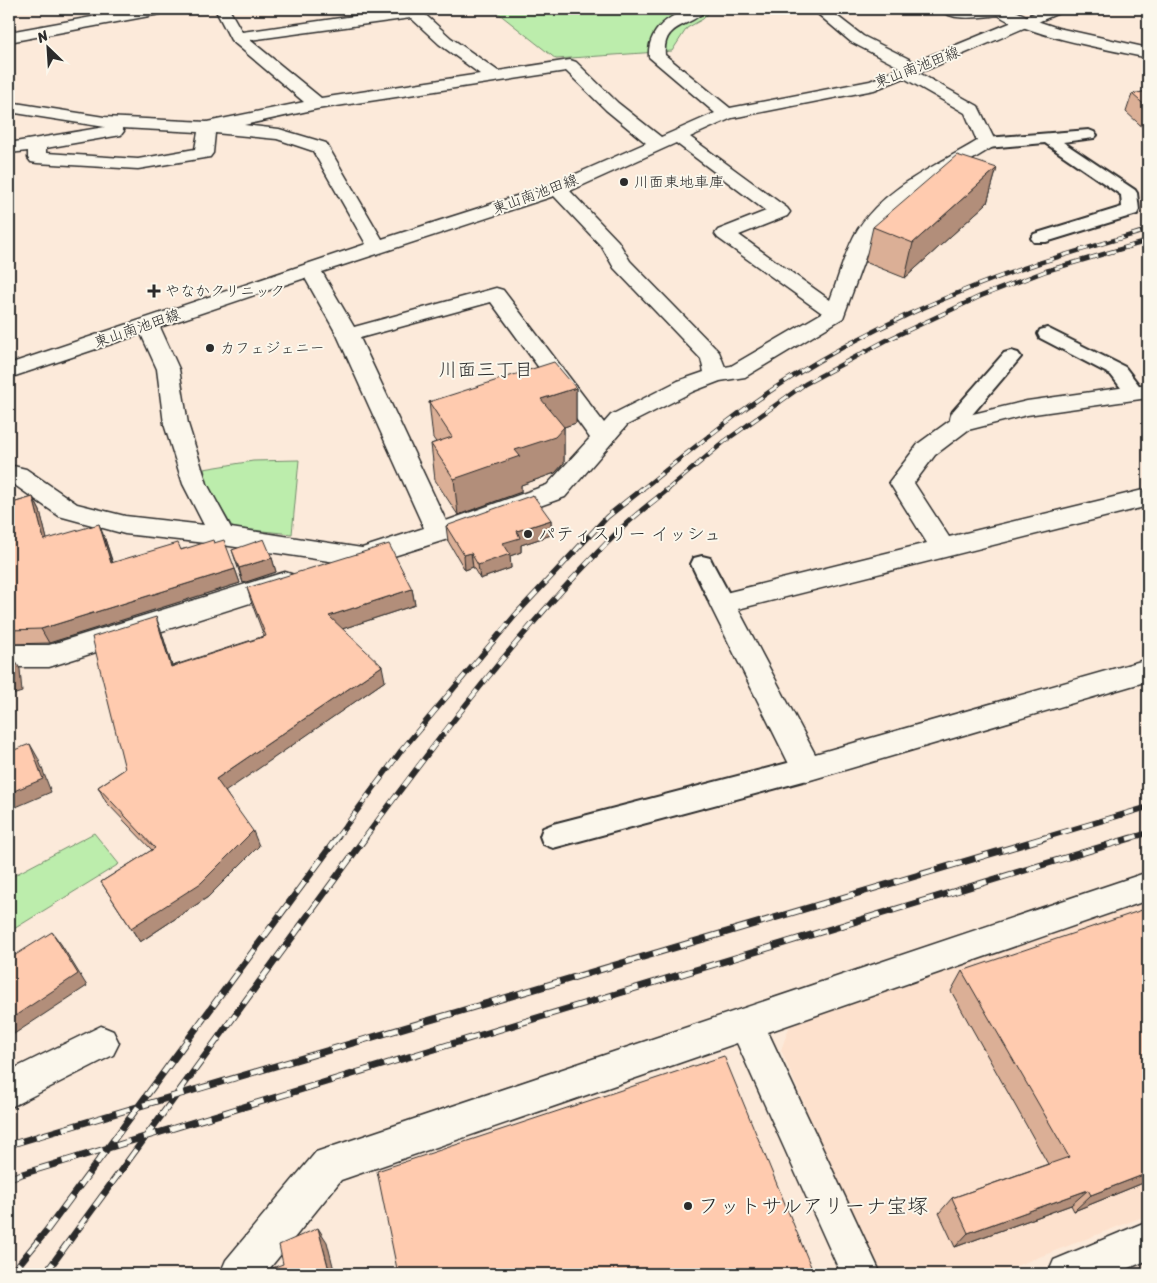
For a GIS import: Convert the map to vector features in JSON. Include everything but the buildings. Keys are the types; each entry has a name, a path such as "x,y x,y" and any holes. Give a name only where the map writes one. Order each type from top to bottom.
{"street":[{"path":"9,37 160,9"},
{"path":"222,9 237,37 317,104"},
{"path":"698,9 664,28 655,48 657,57 727,114"},
{"path":"9,656 49,656 439,534 556,491 619,420 686,386 716,375 737,372 836,314 860,244 867,230 878,217 897,197 987,143 972,110 857,39 819,9"},
{"path":"948,9 965,14 1000,9 1059,33 1148,53"},
{"name":"東山南池田線","path":"9,371 377,247 558,189 727,114 874,84 910,71 1056,9"},
{"path":"237,37 412,11 445,41 495,76"},
{"path":"206,127 317,104 570,65 594,92 618,114 659,144"},
{"path":"9,107 104,122 206,127 279,134 320,147 377,247"},
{"path":"9,148 149,125"},
{"path":"37,144 37,158 138,164 204,152 206,127"},
{"path":"678,136 780,212 725,234 836,314"},
{"path":"558,189 611,245 621,264 711,356 716,375"},
{"path":"310,270 348,335 439,534"},
{"path":"348,335 496,294 602,437"},
{"path":"148,324 168,369 176,424 195,484 223,536"},
{"path":"943,548 901,482 927,449 960,424 1027,408 1142,392"},
{"path":"9,473 17,475 68,510 125,525 223,536 362,557"},
{"path":"1147,500 722,603 808,769 1148,670"},
{"path":"240,1274 329,1165 1148,886"},
{"path":"746,1024 861,1274"},
{"path":"9,1090 101,1043"},
{"path":"1068,1274 1148,1241"}],"lane":[{"path":"987,143 1089,135"},
{"path":"1040,238 1131,210 1129,193 1102,182 1049,139"},
{"path":"1047,334 1118,371 1142,392"},
{"path":"960,424 960,416 1011,357"},
{"path":"702,564 722,603"},
{"path":"553,836 808,769"}],"shaded area":[{"path":"1148,900 1148,1215 995,1274 879,1274 872,1263 781,1050 791,1022"}],"green space":[{"path":"493,9 713,9 703,19 687,28 672,51 556,59"},
{"path":"299,460 292,534 233,528 208,486 204,469 253,461"},
{"path":"94,833 119,864 9,932 9,878"}],"railway":[{"path":"641,490 715,431 772,390 820,360 880,328 942,299 1005,275 1148,230"},
{"path":"667,490 725,441 805,384 887,340 981,296 1046,271 1148,241"},
{"path":"336,839 401,751 518,612 607,517 642,489"},
{"path":"364,839 455,718 552,601 622,528 668,489"},
{"path":"1040,839 1148,807"},
{"path":"1127,839 1148,833"},
{"path":"138,1107 337,838"},
{"path":"176,1095 365,838"},
{"path":"176,1095 1044,838"},
{"path":"146,1137 1131,838"},
{"path":"138,1107 176,1095"},
{"path":"146,1137 176,1095"},
{"path":"9,1145 138,1107"},
{"path":"108,1148 138,1107"},
{"path":"45,1274 146,1137"},
{"path":"108,1148 146,1137"},
{"path":"9,1178 108,1148"},
{"path":"11,1274 47,1230 108,1148"}],"place":[{"name":"川面東地車庫","path":"624,182"},
{"name":"やなかクリニック","path":"154,291"},
{"name":"カフェジェニー","path":"210,348"},
{"name":"パティスリー イッシュ","path":"528,534"},
{"name":"フットサルアリーナ宝塚","path":"688,1206"}],"district":[{"name":"川面三丁目","path":"486,369"}]}
